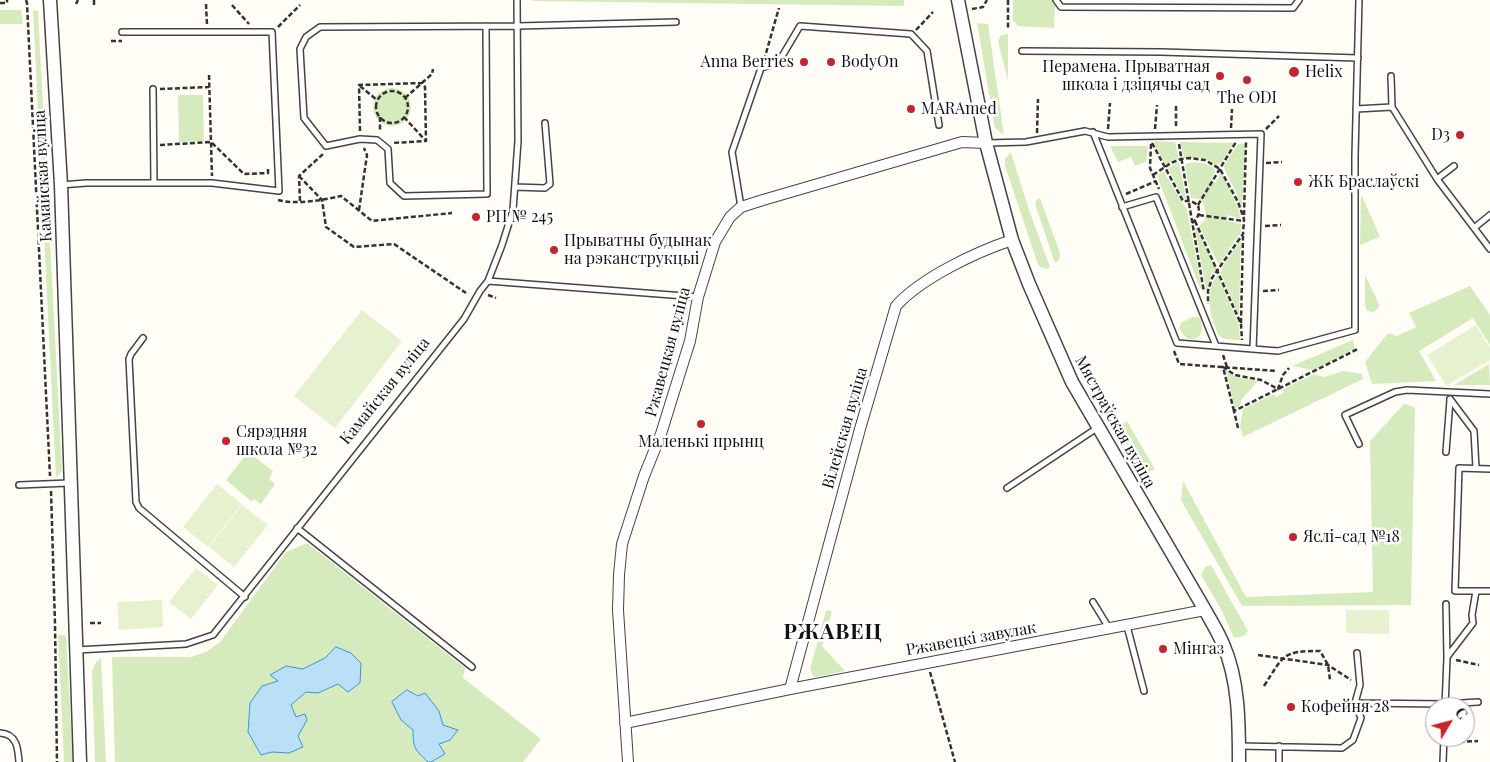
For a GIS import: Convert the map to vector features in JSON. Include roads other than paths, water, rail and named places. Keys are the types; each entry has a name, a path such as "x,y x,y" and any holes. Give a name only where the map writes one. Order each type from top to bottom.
{"street":[{"name":"Камайская вуліца","path":"50,0 61,185 80,762"},
{"name":"Мястраўская вуліца","path":"958,6 986,143 1012,240 1072,382 1224,645 1236,692 1239,762"},
{"path":"741,208 962,142 986,143"},
{"name":"Ржавецкая вуліца","path":"628,762 618,610 622,544 690,341 698,297 715,242 730,217 741,208"},
{"name":"Вілейская вуліца","path":"790,689 860,428 896,306 920,284 988,248 1012,240"},
{"name":"Ржавецкі завулак","path":"625,723 927,662 1205,610"}],"lane":[{"name":"Камайская вуліца","path":"76,650 186,644 213,634 464,319 480,291 488,282 502,245 512,210 518,141 517,0"},
{"path":"1056,0 1060,8 1293,8 1300,0"},
{"path":"1093,132 1177,343 1278,351 1355,330 1356,109 1359,0"},
{"path":"486,26 487,194 404,196 390,184 388,149 378,140 360,140 326,146 304,118 300,49 306,37 320,27 486,26 518,26 676,22"},
{"path":"741,208 732,152 761,68 778,63 800,26 911,34 927,51 939,125"},
{"path":"61,185 212,183 279,190 272,32 122,32"},
{"path":"1022,52 1160,52 1358,58"},
{"path":"1391,76 1392,107 1437,179 1490,249"},
{"path":"153,89 154,183"},
{"path":"1356,109 1392,107"},
{"path":"515,186 545,188 550,184 545,123"},
{"path":"986,143 1014,143 1085,131 1108,136 1177,138 1261,134 1253,349"},
{"path":"1437,179 1454,166"},
{"path":"1122,208 1156,197 1216,346"},
{"path":"1474,228 1490,215"},
{"path":"488,282 698,297"},
{"path":"144,338 131,354 130,359 136,502 139,508 244,597"},
{"path":"1359,444 1345,415 1395,392 1408,390 1490,394"},
{"path":"1446,452 1450,392"},
{"path":"1450,399 1474,431 1476,468"},
{"path":"1007,488 1098,428"},
{"path":"1490,468 1459,468 1455,591 1490,591"},
{"path":"19,485 70,483"},
{"path":"297,528 472,666"},
{"path":"1447,658 1473,623 1472,615 1476,591"},
{"path":"1093,602 1109,629"},
{"path":"1445,697 1447,658 1446,604"},
{"path":"1127,626 1144,691"},
{"path":"1239,746 1342,748 1352,740 1362,718 1355,703 1360,685 1357,653"},
{"path":"1355,703 1425,705"},
{"path":"0,733 9,735 18,746 19,762"},
{"path":"1279,746 1279,762"},
{"path":"1443,761 1444,747"}],"water":[{"path":"336,647 351,653 361,663 360,683 348,692 338,684 318,693 306,692 291,705 296,717 305,714 307,720 298,736 303,747 289,753 272,752 261,755 248,732 250,703 262,686 278,681 270,675 286,666 303,669 325,658"},
{"path":"407,690 418,696 425,693 439,711 443,725 458,730 450,740 439,744 445,754 431,762 428,762 414,745 413,730 401,720 392,702"}],"place":[{"name":"Anna Berries","path":"804,62"},
{"name":"BodyOn","path":"831,62"},
{"name":"Helix","path":"1294,72"},
{"name":"Перамена. Прыватная школа і дзіцячы сад","path":"1220,76"},
{"name":"The ODI","path":"1247,80"},
{"name":"MARAmed","path":"911,109"},
{"name":"D3","path":"1460,135"},
{"name":"ЖК Браслаўскі","path":"1298,182"},
{"name":"РП № 245","path":"476,217"},
{"name":"Прыватны будынак на рэканструкцыі","path":"554,250"},
{"name":"Маленькі прынц","path":"701,424"},
{"name":"Сярэдняя школа №32","path":"226,441"},
{"name":"Яслі-сад №18","path":"1293,537"},
{"name":"Мінгаз","path":"1163,649"},
{"name":"Кофейня 28","path":"1291,707"}],"district":[{"name":"РЖАВЕЦ","path":"833,632"}]}
